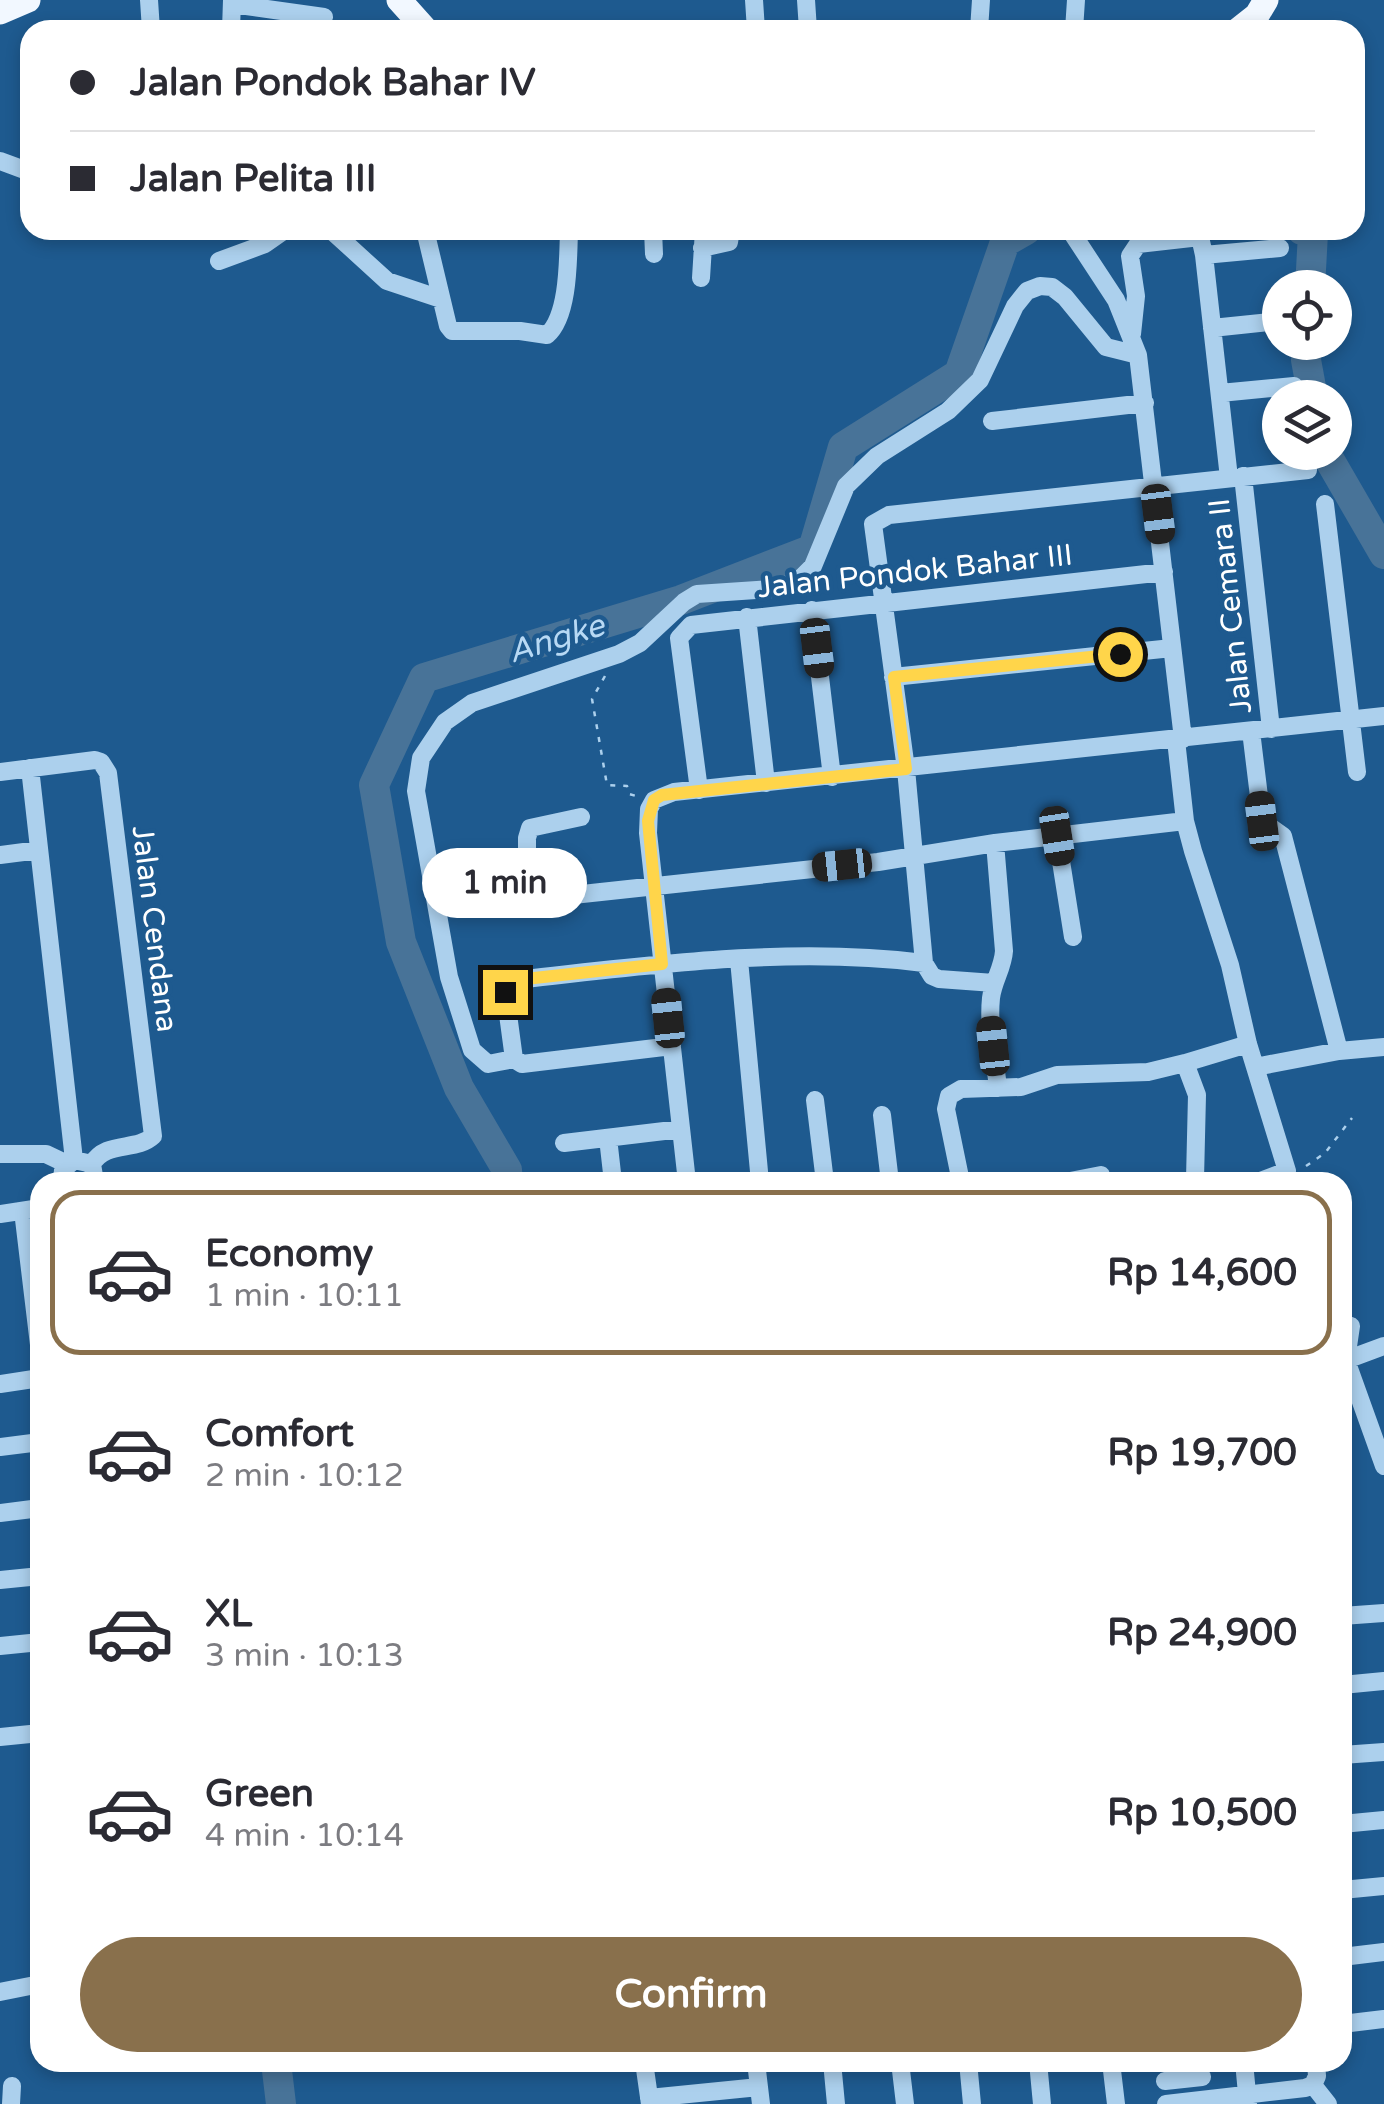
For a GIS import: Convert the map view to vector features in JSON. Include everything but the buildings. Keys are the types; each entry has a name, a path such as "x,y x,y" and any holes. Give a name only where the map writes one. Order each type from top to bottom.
{"main road":[{"path":"0,12 28,0"},
{"path":"1251,20 1266,0"}],"street":[{"path":"232,2 324,17"},
{"path":"219,261 271,240"},
{"path":"341,240 386,281 441,296"},
{"path":"427,240 452,331 547,335 557,326 569,240"},
{"path":"654,240 654,254"},
{"path":"700,278 703,240"},
{"path":"1077,240 1116,300 1138,355 1172,648 1185,821 1230,964 1284,1172"},
{"path":"1132,334 1136,296 1132,248 1166,240"},
{"path":"1199,240 1204,255 1280,248"},
{"name":"Jalan Cemara II","path":"1204,255 1220,394 1236,477 1271,729"},
{"path":"672,1046 522,1064 514,1060 488,1064 472,1050 458,1012 442,938 416,791 421,758 444,722 472,703 640,643 697,594 772,589 798,581 813,566 846,486 877,456 948,411 980,380 1015,306 1027,291 1052,287 1065,297 1106,348 1138,355"},
{"path":"1212,328 1262,323"},
{"path":"1220,394 1262,389"},
{"path":"992,421 1145,403"},
{"path":"994,984 932,976 924,963 916,855 874,524 877,519 1308,470"},
{"path":"1325,504 1357,772"},
{"name":"Jalan Pondok Bahar III","path":"699,790 679,638 691,624 1164,572"},
{"path":"812,610 832,777"},
{"path":"747,617 766,783"},
{"path":"894,677 1172,648"},
{"path":"686,1172 648,821 654,800 662,795 699,790 1384,716"},
{"path":"1251,732 1262,821 1283,836 1339,1051"},
{"name":"Jalan Cendana","path":"0,772 95,760 101,762 108,774 153,1136 147,1142 105,1150 78,1171"},
{"path":"30,768 78,1171"},
{"path":"581,817 530,828 526,838 527,890 536,899 1185,821"},
{"path":"1057,836 1072,937"},
{"path":"996,842 1004,951 1004,965 994,984 991,1025 998,1088"},
{"path":"0,855 39,850"},
{"path":"514,1060 505,992 516,980 662,964 795,956 863,955 924,963"},
{"path":"739,960 759,1172"},
{"path":"959,1172 946,1110 947,1100 961,1089 1021,1088 1056,1075 1148,1072 1248,1044"},
{"path":"1254,1067 1384,1047"},
{"path":"1186,1064 1197,1096 1194,1172"},
{"path":"816,1100 824,1172"},
{"path":"882,1116 889,1172"},
{"path":"564,1143 681,1129"},
{"path":"608,1138 612,1172"},
{"path":"0,1154 46,1154 78,1171"},
{"path":"0,1214 30,1210"},
{"path":"1352,1358 1384,1346"},
{"path":"0,1384 30,1380"},
{"path":"1352,1400 1384,1466"},
{"path":"0,1446 30,1443"},
{"path":"0,1513 30,1509"},
{"path":"0,1580 30,1577"},
{"path":"1352,1615 1384,1612"},
{"path":"0,1646 30,1643"},
{"path":"1352,1684 1384,1681"},
{"path":"0,1737 30,1734"},
{"path":"1352,1755 1384,1752"},
{"path":"1352,1823 1384,1820"},
{"path":"1352,1889 1384,1886"},
{"path":"1352,1955 1384,1952"},
{"path":"0,1992 30,1986"},
{"path":"1352,2023 1384,2020"},
{"path":"646,2072 650,2101 760,2096"},
{"path":"833,2072 836,2104"},
{"path":"901,2072 905,2104"},
{"path":"969,2072 972,2104"},
{"path":"1039,2072 1042,2104"},
{"path":"1112,2072 1116,2104"},
{"path":"1245,2072 1248,2100"},
{"path":"1202,2077 1172,2080 1177,2103 1248,2100 1305,2088 1313,2084 1317,2072"},
{"path":"1313,2084 1328,2104"}],"path":[{"path":"600,660 605,680 592,699 607,785 627,786 634,796 662,795"},
{"path":"1296,1172 1325,1153 1352,1118"}],"waterway":[{"name":"Angke","path":"507,1172 459,1088 401,942 374,785 424,678 681,600 813,549 843,447 959,374 1008,240"},
{"name":"Angke","path":"1311,270 1313,240"},
{"name":"Angke","path":"1306,360 1310,380"},
{"name":"Angke","path":"1335,470 1384,554"},
{"name":"Angke","path":"277,2072 281,2104"}],"route":[{"path":"505,992 516,980 662,964 648,821 649,809 662,795 906,769 894,677 1120,654"}]}
